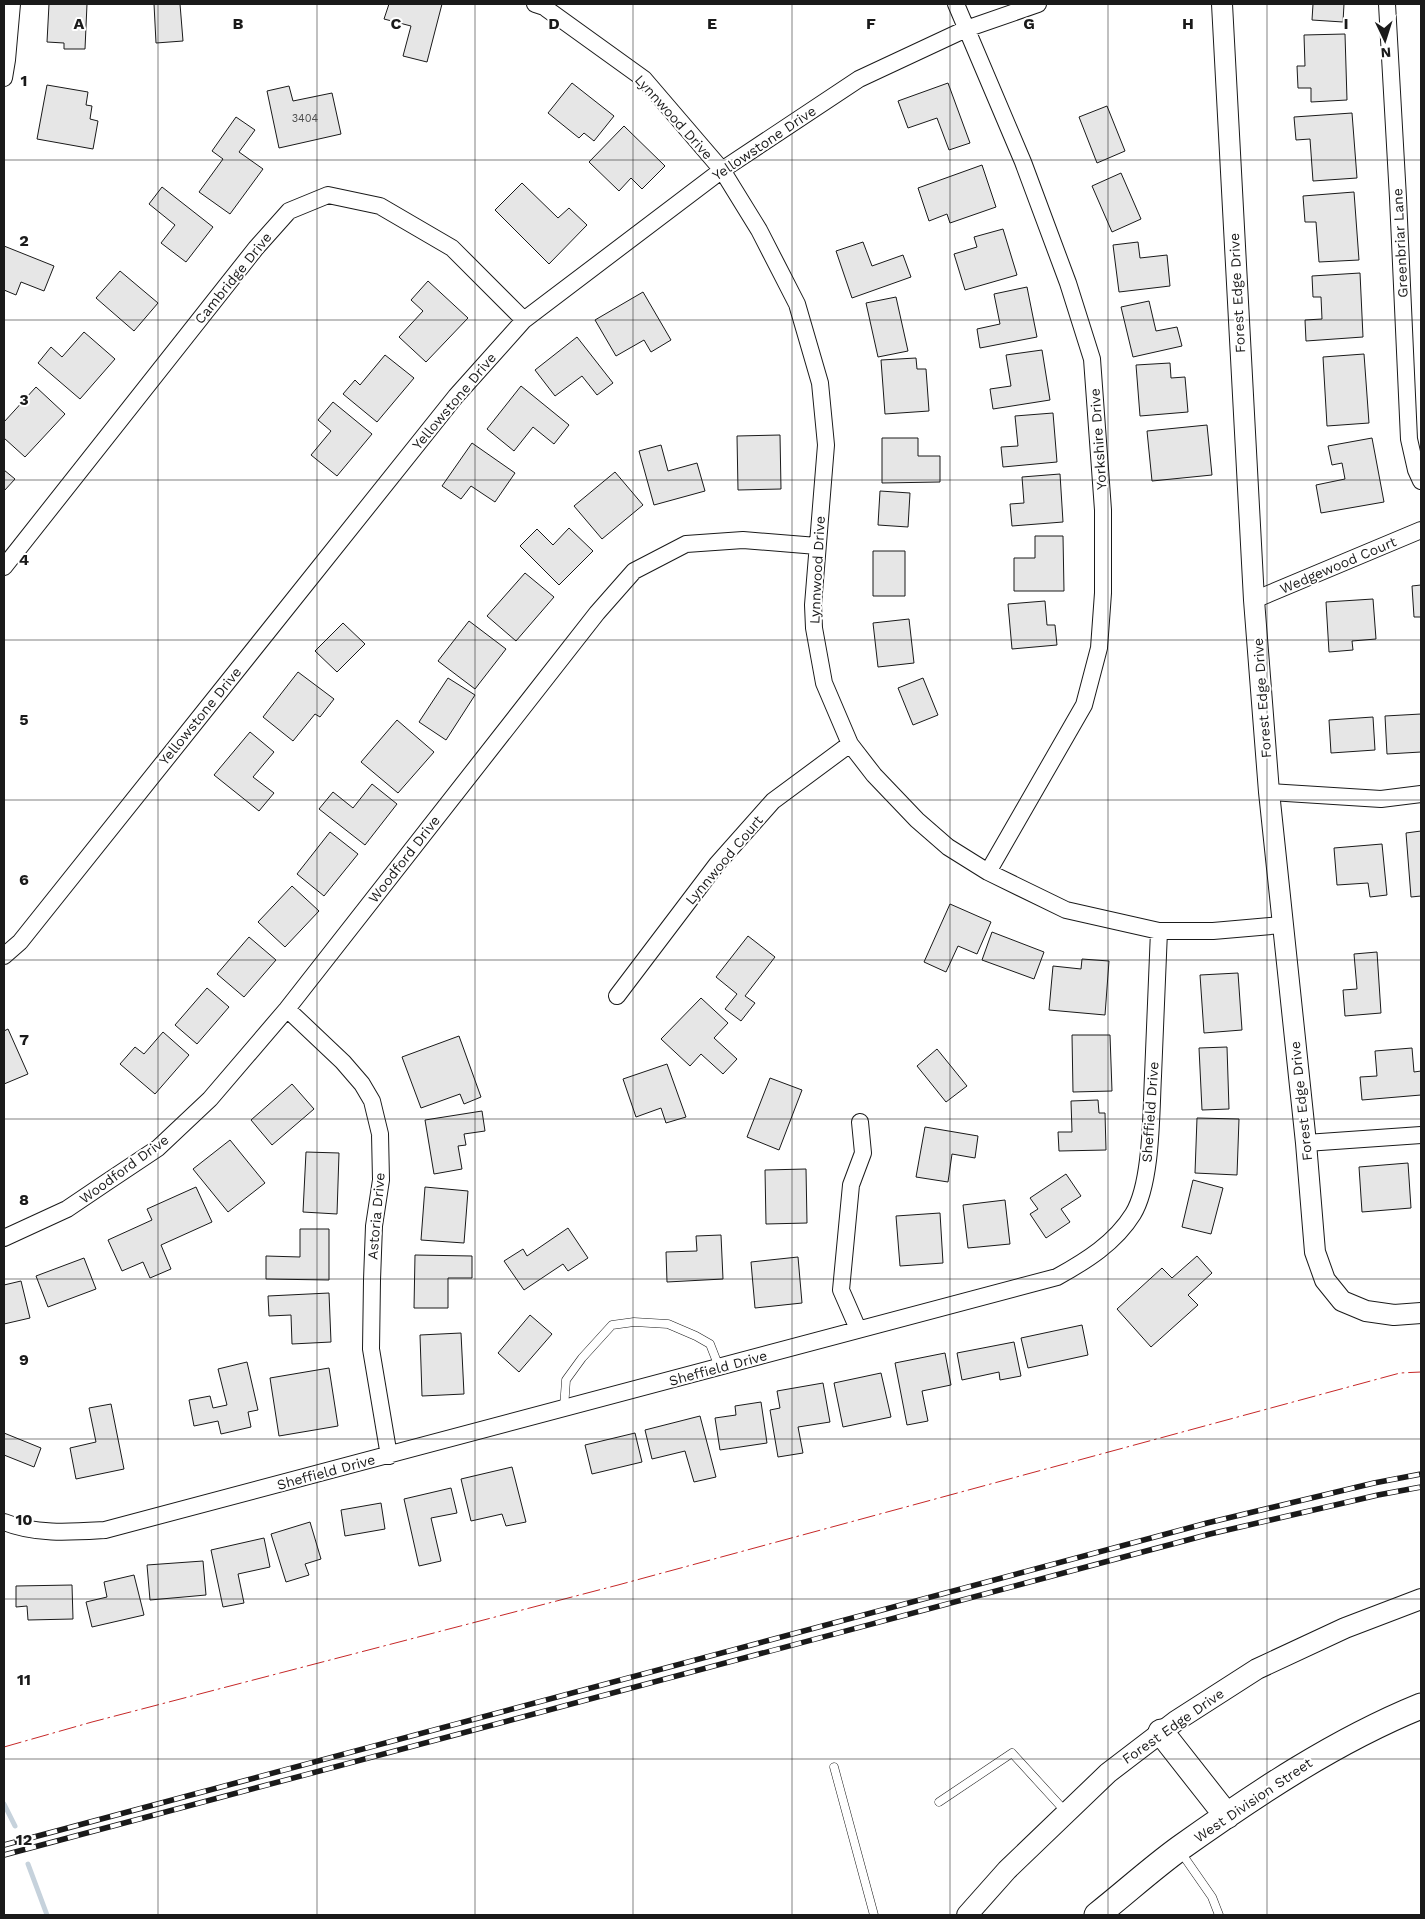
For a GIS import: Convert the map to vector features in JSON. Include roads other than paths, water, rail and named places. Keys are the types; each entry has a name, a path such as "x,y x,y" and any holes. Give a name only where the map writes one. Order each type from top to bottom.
{"main road":[{"name":"West Division Street","path":"1097,1915 1179,1849 1307,1763 1357,1736 1421,1706"},
{"path":"1161,1732 1227,1816"}],"street":[{"path":"4,78 12,4"},
{"name":"Lynnwood Drive","path":"535,4 544,7 644,79 722,170 759,230 797,304 820,383 826,445 813,606 814,628 824,683 850,744 874,775 917,820 948,847 988,872 1066,910 1159,931 1213,931 1282,925"},
{"name":"Yorkshire Drive","path":"956,4 1023,162 1068,283 1092,359 1103,510 1103,593 1100,648 1084,705 988,872"},
{"name":"Yellowstone Drive","path":"4,956 20,942 456,396 524,320 722,170 859,79 966,29 1038,4"},
{"name":"Forest Edge Drive","path":"1222,4 1254,600 1269,792 1306,1144 1315,1252 1325,1280 1342,1301 1366,1311 1394,1315 1421,1313"},
{"name":"Greenbriar Lane","path":"1387,4 1399,208 1409,439 1416,470 1421,481"},
{"name":"Cambridge Drive","path":"4,567 256,248 288,211 328,195 380,206 452,248 524,320"},
{"name":"Wedgewood Court","path":"1254,600 1421,530"},
{"name":"Woodford Drive","path":"4,1238 67,1209 158,1148 210,1099 287,1009 597,613 634,571 686,544 743,540 817,546"},
{"name":"Lynnwood Court","path":"617,996 717,864 773,801 850,744"},
{"path":"1269,792 1381,799 1421,794"},
{"name":"Sheffield Drive","path":"4,1522 13,1526 56,1532 105,1530 1057,1277 1094,1256 1114,1236 1133,1214 1142,1188 1149,1150 1159,931"},
{"name":"Astoria Drive","path":"287,1009 343,1062 362,1084 372,1101 380,1134 381,1180 374,1226 371,1349 389,1456"},
{"path":"858,1329 842,1290 851,1185 863,1153 860,1122"},
{"path":"1306,1144 1421,1134"},
{"name":"Forest Edge Drive","path":"967,1915 1007,1870 1108,1773 1176,1721 1257,1669 1345,1628 1421,1599"}],"lane":[{"path":"564,1408 566,1380 582,1358 612,1325 634,1322 668,1324 710,1344 719,1368"},
{"path":"939,1802 1012,1753 1067,1813"},
{"path":"834,1767 874,1915"},
{"path":"1179,1849 1212,1897 1219,1915"}],"waterway":[{"path":"4,1804 15,1826"},
{"path":"28,1864 47,1915"}],"railway":[{"path":"4,1845 1207,1523 1374,1483 1421,1474"},
{"path":"4,1855 1210,1534 1378,1495 1421,1487"}]}
